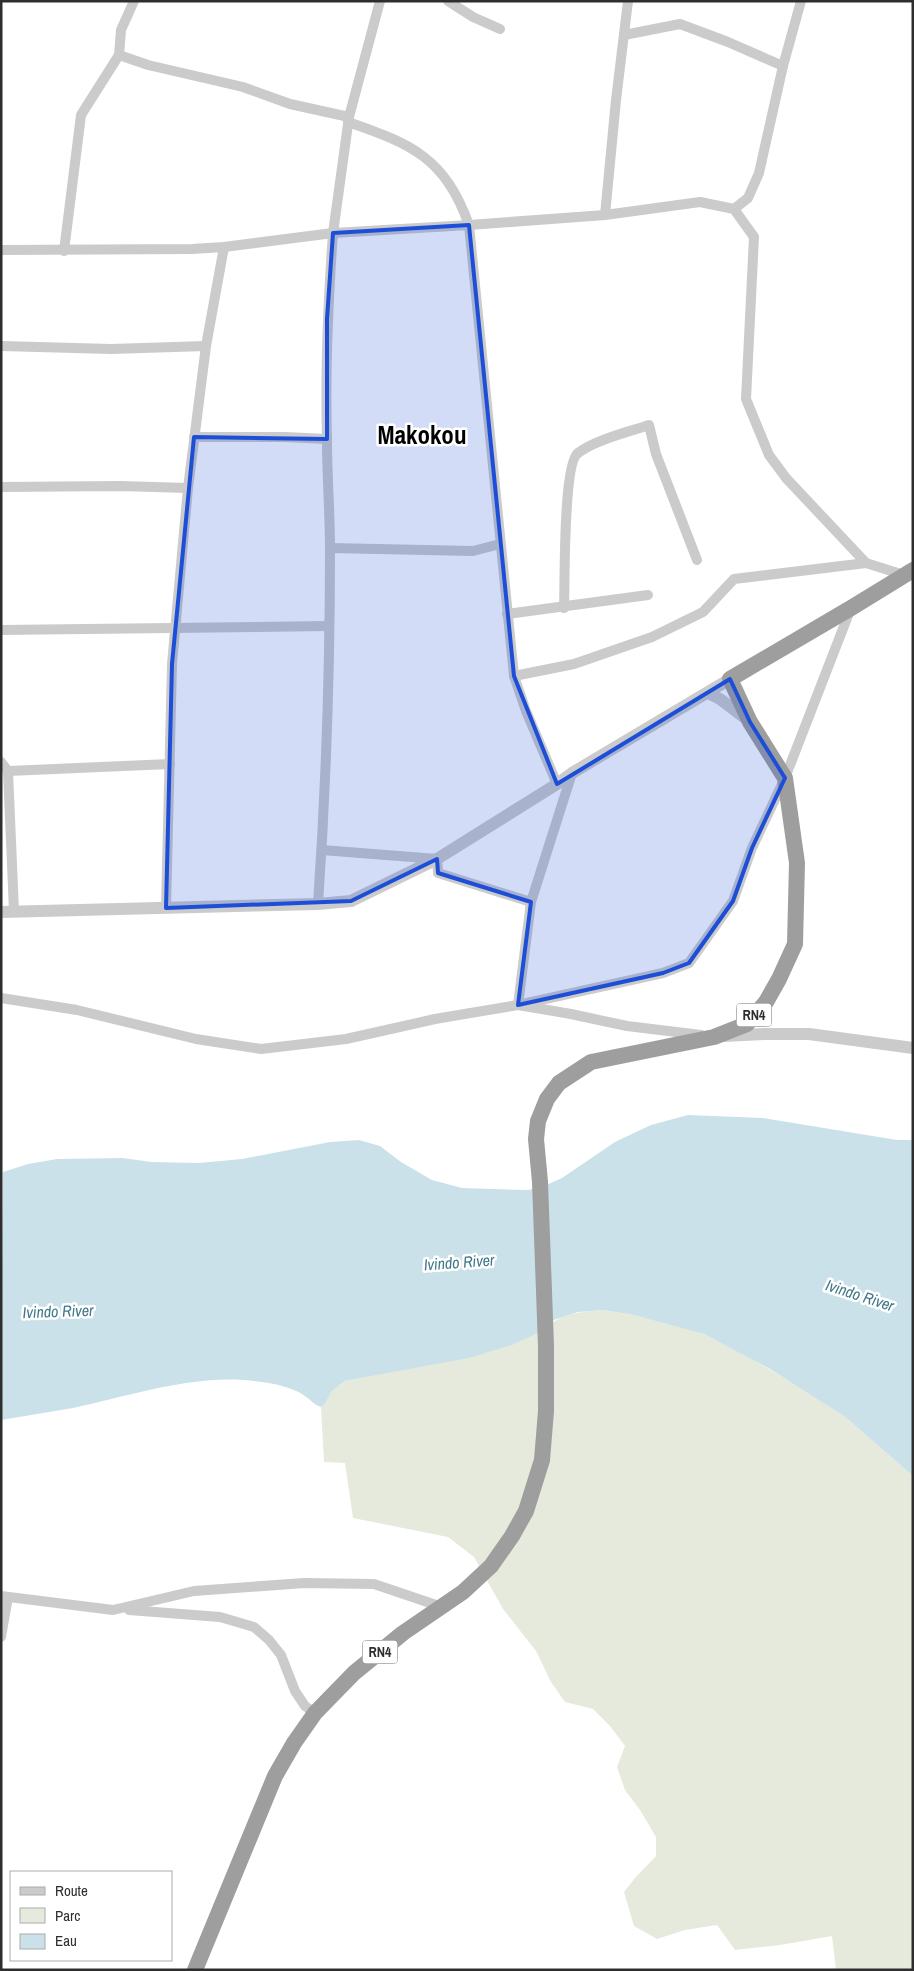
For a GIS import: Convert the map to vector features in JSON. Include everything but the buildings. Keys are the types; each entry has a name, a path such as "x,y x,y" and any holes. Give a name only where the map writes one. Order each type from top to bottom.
{"highway":[{"path":"730,680 909,572"},
{"name":"RN4","path":"195,1970 275,1776 294,1743 315,1713 354,1673 403,1634 462,1592 491,1566 512,1536 526,1511 542,1460 546,1411 546,1346 540,1182 536,1139 538,1121 547,1099 559,1083 591,1062 714,1037 747,1024 766,1002 795,944 797,863 785,778 750,722 730,680"}],"street":[{"path":"64,251 81,115 119,55 121,30 134,1"},
{"path":"318,904 322,850 329,626 330,548 327,440 327,319 333,233 349,119 380,1"},
{"path":"448,1 473,17 500,29"},
{"path":"605,214 628,1"},
{"path":"734,209 748,198 759,173 783,66 801,1"},
{"path":"624,35 680,24 783,66"},
{"path":"119,55 148,65 243,87 290,104 349,119 379,132 414,149 440,170 461,204 468,225 514,676 526,711 557,784"},
{"path":"1,250 64,251 224,247 333,233 605,214 700,202 734,209 754,237 746,399 769,455 786,478 866,563"},
{"path":"166,908 172,664 175,627 194,437 206,346 224,247"},
{"path":"1,346 111,349 206,346"},
{"path":"564,608 568,484 573,461 577,453 613,436 649,425 656,454 697,560"},
{"path":"194,437 285,437 327,440"},
{"path":"1,487 188,488"},
{"path":"330,548 473,552 500,544"},
{"path":"514,676 574,664 652,637 704,612 734,579 866,563 909,572"},
{"path":"507,614 564,608 648,595"},
{"path":"1,998 77,1010 196,1039 261,1049 346,1039 435,1019 518,1005 664,974 689,963 733,901 752,848 785,778 851,608"},
{"path":"1,630 329,626"},
{"path":"170,764 5,766 8,911 318,904 351,901 436,859 572,773 730,680"},
{"path":"708,692 750,722"},
{"path":"518,1005 531,902 572,773"},
{"path":"322,850 436,859"},
{"path":"436,859 438,873 531,902"},
{"path":"518,1005 627,1026 714,1037 809,1034 913,1048"},
{"path":"113,1610 194,1591 304,1582 374,1584 442,1607"},
{"path":"1,1637 4,1597 113,1610 220,1617 254,1627 269,1640 280,1655 295,1691 305,1706 315,1713"}],"highlighted area":[{"path":"469,225 514,676 557,784 730,679 750,722 785,778 752,848 733,901 689,963 663,973 518,1005 531,902 438,873 437,859 351,901 166,908 172,664 194,437 327,439 327,319 333,233"}],"green space":[{"path":"603,1310 668,1323 704,1334 740,1352 810,1393 844,1416 913,1476 913,1970 836,1970 832,1936 735,1950 717,1925 685,1930 657,1939 634,1926 624,1892 656,1856 656,1837 640,1810 625,1790 617,1767 625,1746 610,1726 593,1709 565,1702 551,1682 536,1651 503,1609 474,1557 448,1537 353,1518 345,1463 324,1462 321,1407 325,1404 332,1391 345,1381 402,1370 538,1333 568,1315"}],"water":[{"name":"Ivindo River","path":"688,1115 763,1118 897,1140 913,1140 913,1476 844,1416 770,1369 704,1334 634,1315 603,1310 578,1312 554,1320 538,1333 512,1345 469,1358 345,1381 332,1391 325,1404 321,1407 305,1396 278,1385 238,1380 214,1380 167,1386 73,1408 1,1420 3,1172 28,1164 57,1159 122,1158 152,1162 199,1163 242,1159 330,1142 359,1140 380,1146 401,1162 432,1180 462,1188 528,1190 542,1187 562,1178 615,1142 651,1125"}],"district":[{"name":"Makokou","path":"422,435"}]}
